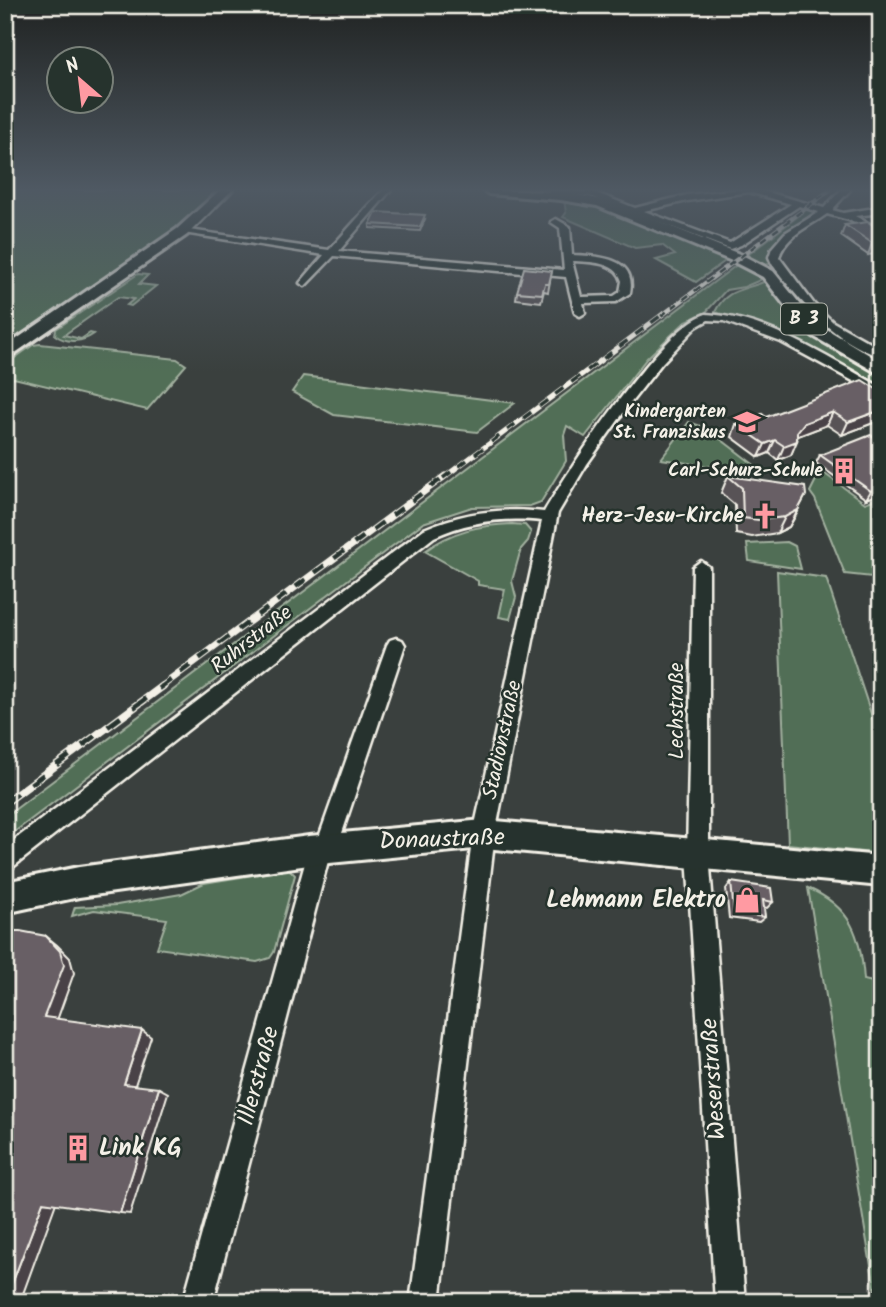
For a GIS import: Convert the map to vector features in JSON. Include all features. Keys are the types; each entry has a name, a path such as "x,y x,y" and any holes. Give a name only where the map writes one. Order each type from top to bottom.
{"main road":[{"name":"B 3","path":"720,251 768,274 799,313 819,332 881,370"}],"street":[{"path":"5,355 155,251"},
{"path":"317,251 570,274"},
{"path":"567,251 580,313"},
{"path":"776,251 774,257 777,264 828,324 881,354"},
{"path":"305,283 331,253"},
{"path":"567,258 609,261 622,271 628,284 625,293 616,299 577,300"},
{"name":"Stadionstraße","path":"425,1302 484,834 549,517 581,463 625,402 666,352 692,325 706,317 726,318 785,340 881,392"},
{"name":"Ruhrstraße","path":"5,860 429,533 471,516 522,513 549,517"},
{"name":"Lechstraße","path":"698,855 701,567"},
{"name":"Illerstraße","path":"198,1302 323,849 396,645"},
{"name":"Donaustraße","path":"5,898 97,880 323,849 425,836 484,834 881,871"},
{"name":"Weserstraße","path":"698,855 730,1302"}],"green space":[{"path":"5,251 144,251 5,345"},
{"path":"670,251 708,251 728,259 696,282 656,260 675,255"},
{"path":"753,251 770,251 769,258 772,263 764,265 745,257"},
{"path":"738,264 765,278 744,287 726,290 706,312 686,321 647,358 585,437 567,426 564,435 566,461 541,502 530,506 472,507 423,523 5,839 5,817"},
{"path":"138,274 148,275 139,284 156,286 131,306 127,305 134,299 118,297 64,335 81,339 90,333 94,334 85,339 75,341 55,335 56,329"},
{"path":"768,280 881,374 881,387 787,337 715,312 731,294"},
{"path":"33,345 177,359 186,365 147,410 14,378 5,384 5,365"},
{"path":"303,376 515,403 477,432 334,415 292,392"},
{"path":"689,422 706,428 761,470 762,474 661,459"},
{"path":"818,469 865,503 881,497 881,578 845,574 810,492 816,480 813,471"},
{"path":"525,525 531,532 521,549 512,581 516,597 510,619 499,617 505,589 478,585 478,581 425,551 445,538 466,530"},
{"path":"787,542 795,546 801,569 749,561 747,544"},
{"path":"777,571 826,578 881,744 881,854 788,844"},
{"path":"289,869 295,875 274,952 270,958 257,962 157,948 167,919 94,910 72,916 75,907 117,905 181,894 204,883"},
{"path":"808,888 823,896 844,914 851,924 860,949 864,980 881,984 881,1302 877,1302"}],"building":[{"path":"524,268 552,271 549,284 545,284 542,294 517,292"},
{"path":"862,380 881,392 881,410 848,422 833,412 804,423 797,432 797,441 784,446 775,440 765,444 736,424 762,414 766,417"},
{"name":"Carl-Schurz-Schule","path":"871,435 881,442 881,486 871,491 820,455"},
{"path":"728,476 805,487 806,495 798,510 785,517 759,520 743,518 742,488"},
{"name":"Lehmann Elektro","path":"731,882 771,888 773,902 763,900 765,917 734,913"},
{"name":"Link KG","path":"5,931 46,936 60,951 64,965 44,1017 142,1030 124,1084 159,1088 120,1213 43,1202 5,1302"}],"railway":[{"path":"661,316 748,251"},
{"path":"443,478 663,314"},
{"path":"161,687 445,476"},
{"path":"5,803 163,686"}],"place":[{"name":"Kindergarten St. Franziskus","path":"747,422"},
{"name":"Carl-Schurz-Schule","path":"844,471"},
{"name":"Herz-Jesu-Kirche","path":"765,516"},
{"name":"Lehmann Elektro","path":"747,900"},
{"name":"Link KG","path":"78,1148"}]}
